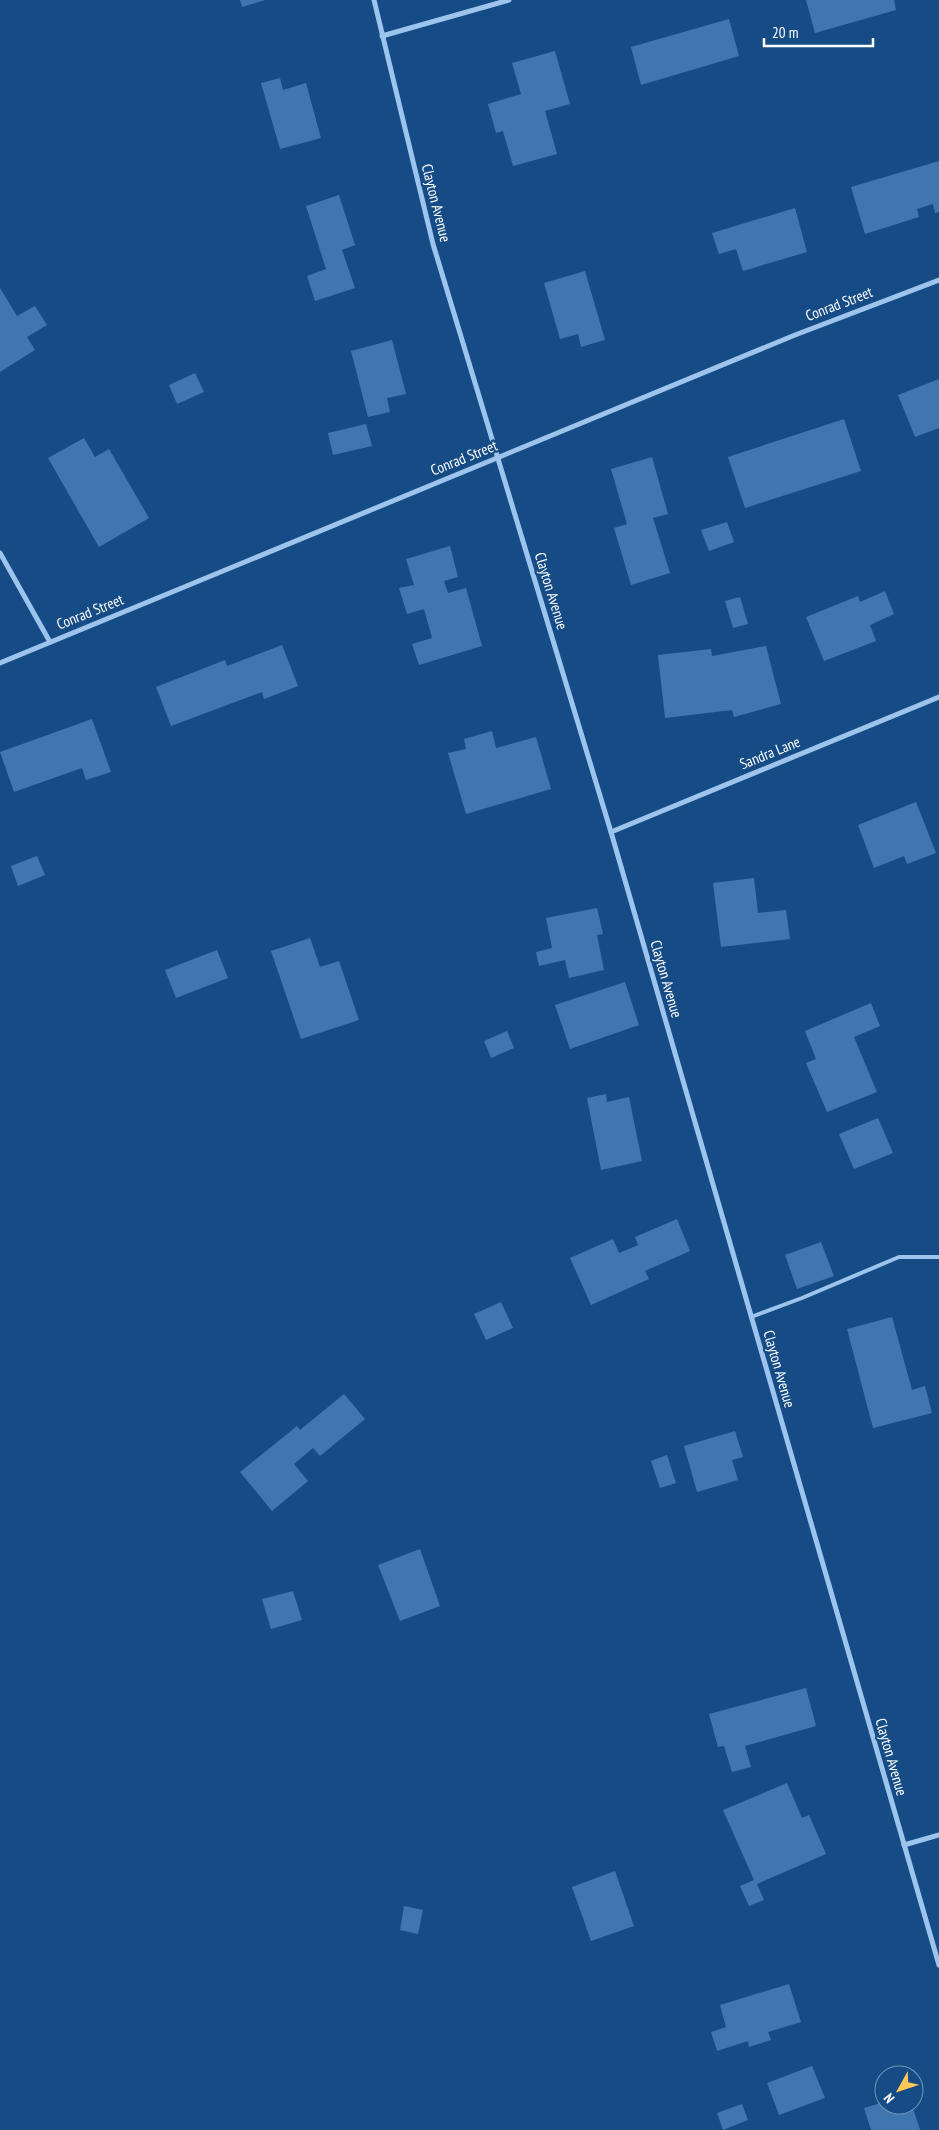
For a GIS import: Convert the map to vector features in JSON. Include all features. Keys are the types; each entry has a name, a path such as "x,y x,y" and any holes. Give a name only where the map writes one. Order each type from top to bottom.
{"street":[{"name":"Clayton Avenue","path":"374,0 433,244 611,832 939,1965"},
{"path":"382,36 509,0"},
{"name":"Conrad Street","path":"0,663 795,335 939,280"},
{"path":"0,553 50,642"},
{"name":"Sandra Lane","path":"611,832 939,697"},
{"path":"904,1845 939,1835"}],"lane":[{"path":"751,1316 802,1298 899,1257 939,1257"}],"building":[{"path":"240,0 265,0 242,7"},
{"path":"806,0 894,0 896,10 815,33"},
{"path":"729,19 739,56 641,85 631,47"},
{"path":"555,51 570,104 545,111 557,154 513,166 503,131 496,133 488,104 521,94 512,63"},
{"path":"280,78 283,90 306,83 321,138 280,149 261,83"},
{"path":"939,161 939,212 935,213 933,204 917,209 919,217 865,234 851,187"},
{"path":"339,195 355,245 342,250 355,288 315,301 307,276 326,269 306,206"},
{"path":"795,208 807,252 743,271 736,249 719,254 712,233"},
{"path":"585,271 605,340 581,347 578,334 560,339 544,283"},
{"path":"0,288 17,316 35,306 47,325 27,337 35,350 0,372"},
{"path":"392,340 406,394 387,398 390,412 368,417 351,351"},
{"path":"195,373 204,392 177,404 169,385"},
{"path":"939,379 939,428 915,437 898,395"},
{"path":"844,419 861,471 745,508 728,457"},
{"path":"366,424 372,446 333,455 328,433"},
{"path":"84,438 95,457 109,449 149,518 99,547 48,458"},
{"path":"652,457 668,514 653,518 670,573 631,585 614,528 627,524 611,469"},
{"path":"727,522 734,542 709,551 701,530"},
{"path":"450,546 458,577 444,581 448,593 466,588 482,646 419,665 412,644 432,638 424,609 407,614 399,588 414,585 406,559"},
{"path":"885,591 894,614 870,625 876,641 824,661 806,617 858,596 860,602"},
{"path":"740,597 748,624 733,628 725,601"},
{"path":"282,645 298,686 264,699 262,692 171,726 156,687 225,660 227,666"},
{"path":"766,646 781,704 734,717 732,710 665,718 658,655 711,649 712,656"},
{"path":"92,719 111,772 86,780 82,768 14,792 0,752"},
{"path":"492,731 496,748 536,737 551,789 466,814 448,753 466,749 464,739"},
{"path":"916,802 936,853 907,864 904,856 874,868 858,825"},
{"path":"37,856 45,875 18,886 11,866"},
{"path":"754,878 758,913 786,910 790,939 721,947 713,883"},
{"path":"597,908 603,934 597,935 604,970 569,978 565,960 539,966 536,952 552,948 546,918"},
{"path":"310,938 320,967 339,961 359,1020 301,1039 271,951"},
{"path":"217,950 228,978 176,998 165,970"},
{"path":"625,982 639,1025 570,1049 555,1005"},
{"path":"871,1003 880,1026 854,1037 877,1092 827,1112 806,1063 816,1059 805,1031"},
{"path":"507,1031 514,1048 491,1058 484,1041"},
{"path":"606,1094 607,1102 629,1097 642,1161 601,1170 587,1098"},
{"path":"878,1118 893,1153 854,1169 839,1134"},
{"path":"677,1219 690,1251 645,1271 649,1279 591,1305 570,1258 613,1239 619,1253 638,1245 635,1237"},
{"path":"821,1242 834,1276 797,1289 785,1255"},
{"path":"501,1302 513,1328 486,1340 474,1314"},
{"path":"892,1317 912,1390 925,1386 932,1413 873,1428 847,1329"},
{"path":"344,1394 365,1419 320,1456 313,1448 294,1464 308,1481 272,1511 240,1472 297,1426 300,1430"},
{"path":"735,1431 743,1457 732,1460 738,1480 697,1492 684,1446"},
{"path":"667,1455 676,1483 660,1488 651,1461"},
{"path":"420,1549 440,1606 400,1621 378,1565"},
{"path":"293,1591 302,1620 271,1629 262,1599"},
{"path":"806,1688 816,1726 745,1746 751,1767 732,1772 724,1746 718,1747 709,1714"},
{"path":"787,1783 802,1818 809,1815 826,1854 757,1884 764,1900 749,1906 740,1886 754,1880 723,1810"},
{"path":"615,1871 634,1926 591,1941 572,1887"},
{"path":"404,1906 423,1910 418,1934 400,1930"},
{"path":"789,1984 801,2022 768,2032 771,2040 749,2047 748,2041 717,2051 711,2032 726,2027 720,2005"},
{"path":"812,2066 825,2098 779,2115 767,2083"},
{"path":"742,2104 748,2120 723,2130 717,2113"},
{"path":"874,2105 874,2115 915,2115 920,2130 871,2130 864,2108"}]}
